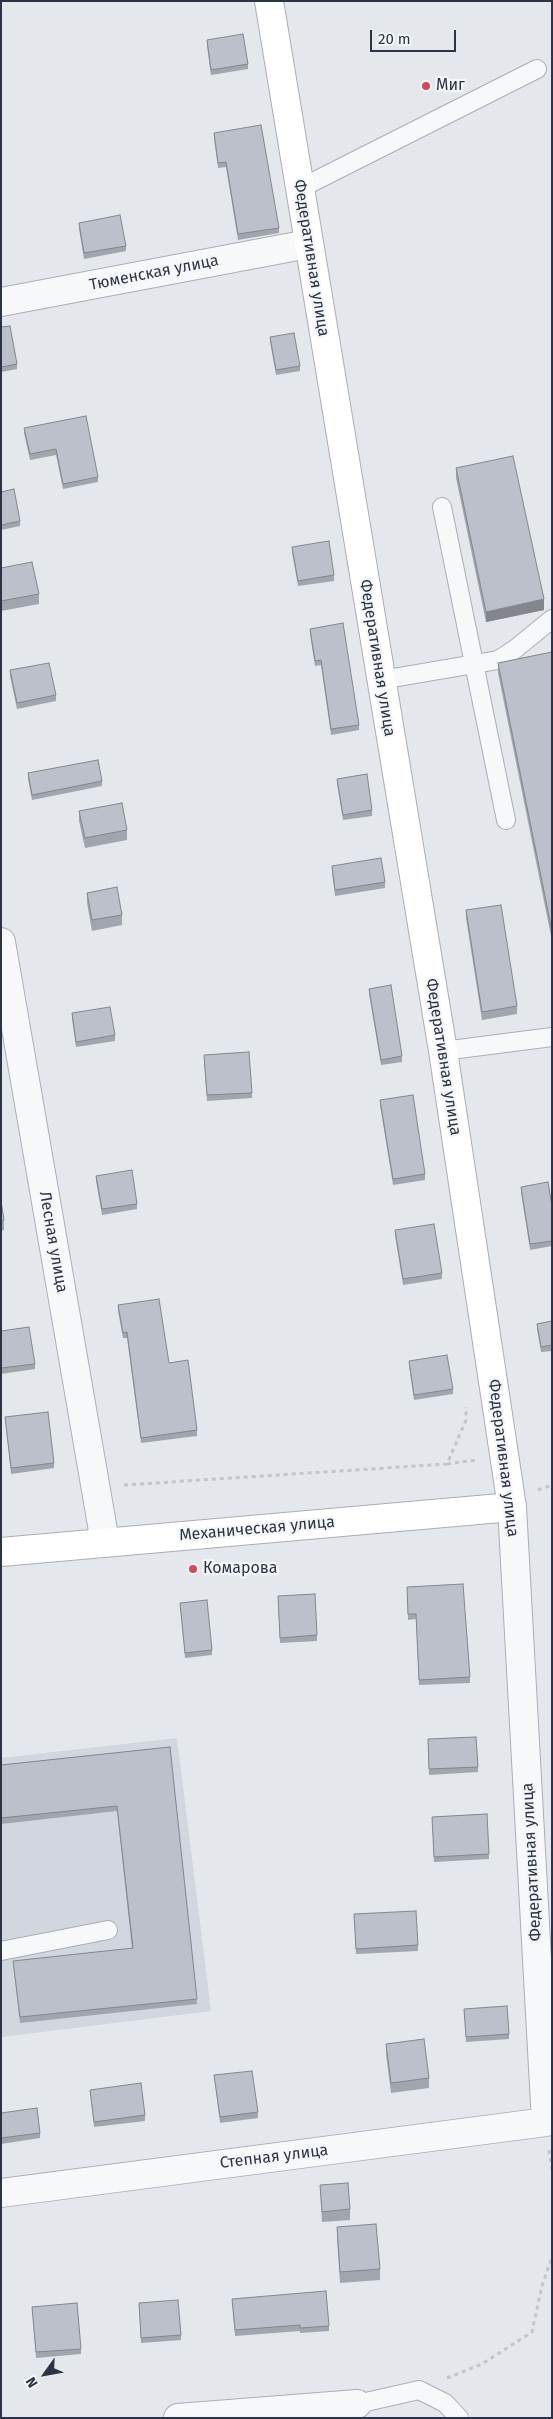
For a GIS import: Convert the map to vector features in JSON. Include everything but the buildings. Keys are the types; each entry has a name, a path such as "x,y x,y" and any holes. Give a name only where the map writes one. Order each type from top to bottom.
{"street":[{"name":"Федеративная улица","path":"269,1 443,1051 512,1508 546,2122"},
{"name":"Тюменская улица","path":"1,302 308,244"},
{"name":"Лесная улица","path":"1,942 105,1542"},
{"name":"Механическая улица","path":"1,1552 512,1508"},
{"name":"Степная улица","path":"1,2193 546,2122"},
{"path":"178,2418 357,2404"}],"lane":[{"path":"299,188 536,69"},
{"path":"442,507 506,820"},
{"path":"381,680 498,660 552,619"},
{"path":"443,1051 552,1037"},
{"path":"1,1951 108,1930"},
{"path":"357,2404 419,2390 446,2403 459,2418"}],"path":[{"path":"95,1487 447,1464 466,1420 466,1403"},
{"path":"419,2390 482,2364 532,2332 542,2286 552,2257"}],"shaded area":[{"path":"177,1738 211,2011 1,2037 1,1758"}],"place":[{"name":"Миг","path":"426,86"},
{"name":"Комарова","path":"193,1569"}]}
